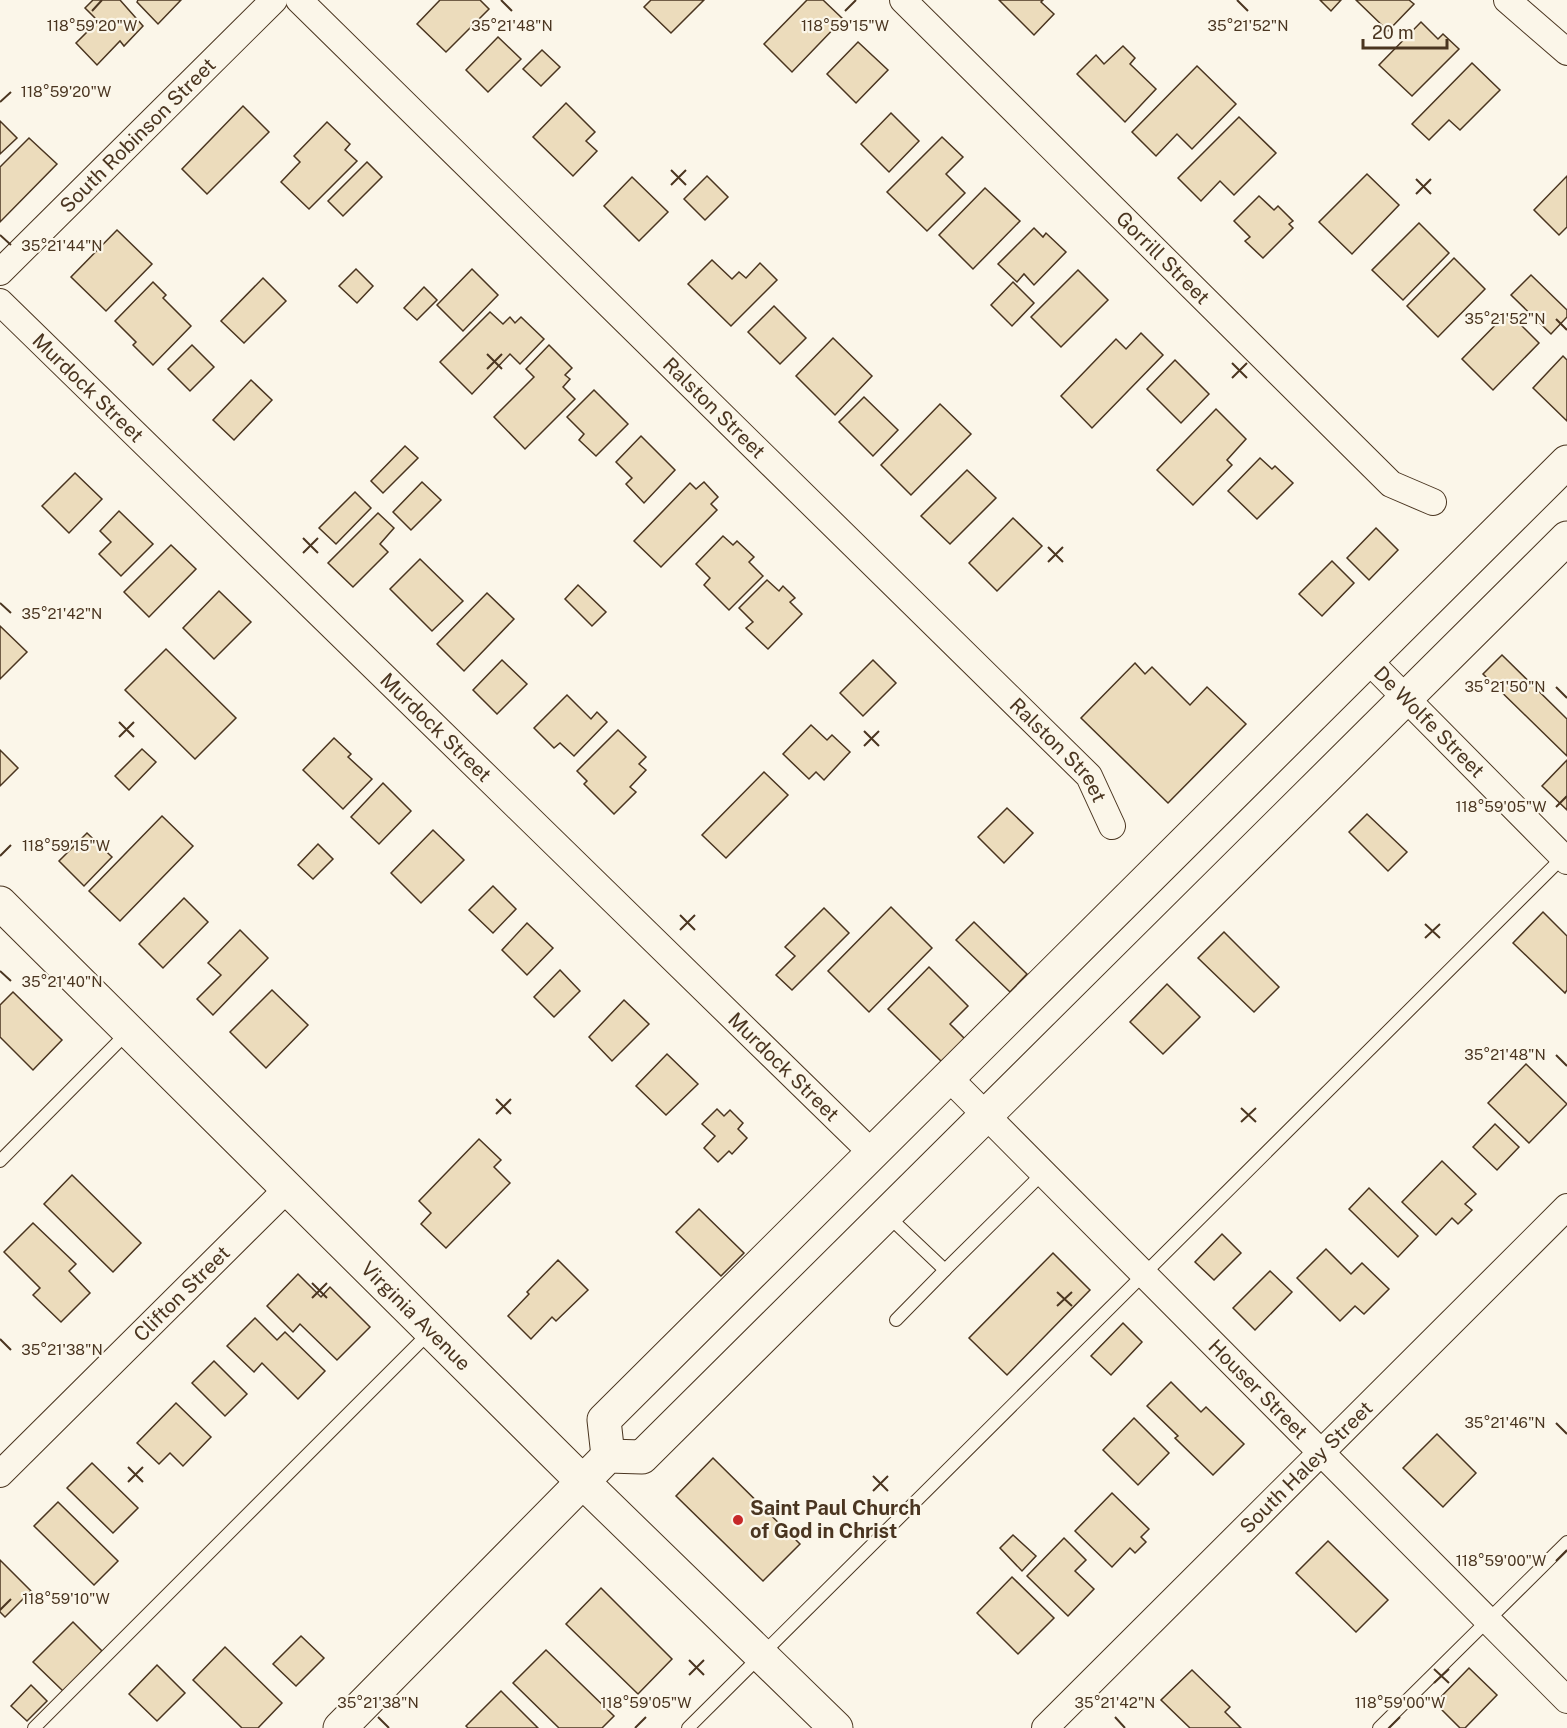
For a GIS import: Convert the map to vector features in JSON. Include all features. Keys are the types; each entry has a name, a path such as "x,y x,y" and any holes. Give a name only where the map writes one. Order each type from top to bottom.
{"street":[{"name":"South Robinson Street","path":"0,272 274,0"},
{"name":"Ralston Street","path":"299,0 1089,776 1112,826"},
{"name":"Gorrill Street","path":"903,0 1391,484 1433,502"},
{"path":"1508,0 1567,52"},
{"name":"Murdock Street","path":"0,302 872,1153"},
{"path":"340,1728 608,1456 604,1419 1567,462"},
{"path":"608,1456 642,1458 1567,538"},
{"name":"De Wolfe Street","path":"1368,660 1566,857"},
{"name":"Virginia Avenue","path":"0,903 584,1482 836,1728"},
{"name":"Houser Street","path":"948,1077 1567,1700"},
{"name":"Clifton Street","path":"0,1474 288,1188"},
{"name":"South Haley Street","path":"1045,1728 1567,1207"}],"lane":[{"path":"688,1728 1143,1274 1566,857"},
{"path":"0,1161 129,1030"},
{"path":"896,1320 1042,1173"},
{"path":"887,1215 945,1270"},
{"path":"34,1728 432,1330"},
{"path":"1379,1728 1567,1542"}],"building":[{"path":"93,0 120,0 143,26 124,46 120,41 97,65 76,43 98,21 85,8"},
{"path":"138,0 181,0 158,24 137,2"},
{"path":"440,0 480,0 489,9 446,52 417,24"},
{"path":"651,0 704,0 671,33 644,7"},
{"path":"807,0 823,0 843,19 792,72 764,44"},
{"path":"999,0 1043,0 1041,2 1054,14 1034,35"},
{"path":"1320,0 1341,0 1331,11"},
{"path":"1356,0 1409,0 1414,4 1388,31"},
{"path":"1421,22 1438,39 1443,34 1459,49 1412,96 1379,65"},
{"path":"498,37 521,59 488,92 466,70"},
{"path":"858,42 888,70 856,103 827,74"},
{"path":"1123,46 1135,58 1130,64 1156,89 1125,122 1077,74 1096,55 1104,64"},
{"path":"542,50 560,67 541,86 523,69"},
{"path":"1472,63 1500,90 1460,130 1449,120 1429,140 1412,124"},
{"path":"1197,66 1236,104 1192,149 1177,134 1156,156 1132,132"},
{"path":"566,103 595,132 586,141 597,151 573,176 533,137"},
{"path":"243,106 269,132 207,194 182,169"},
{"path":"891,113 919,141 889,172 861,144"},
{"path":"1239,117 1276,153 1234,195 1220,181 1201,201 1178,178"},
{"path":"0,121 17,138 0,154"},
{"path":"327,122 350,144 345,150 357,161 309,209 281,182 300,162 294,156"},
{"path":"942,137 963,157 946,174 965,193 927,231 887,192"},
{"path":"29,138 57,164 0,222 0,167"},
{"path":"367,162 382,177 343,216 328,201"},
{"path":"1367,174 1399,205 1352,254 1319,222"},
{"path":"707,176 728,197 705,220 684,199"},
{"path":"1567,176 1567,227 1559,235 1534,210"},
{"path":"632,177 668,212 639,241 604,206"},
{"path":"985,188 1020,221 973,269 939,235"},
{"path":"1259,196 1274,210 1278,206 1293,221 1289,224 1293,228 1263,258 1245,241 1250,237 1234,221"},
{"path":"1419,223 1449,253 1403,300 1372,270"},
{"path":"1034,228 1043,237 1046,233 1066,252 1034,285 1024,274 1017,282 998,264"},
{"path":"117,230 152,264 106,311 71,277"},
{"path":"1454,258 1485,289 1438,337 1407,306"},
{"path":"712,260 732,279 739,272 746,278 760,263 777,280 731,326 688,284"},
{"path":"356,269 373,286 357,303 339,286"},
{"path":"472,269 498,295 463,331 437,305"},
{"path":"1078,270 1108,300 1061,347 1031,317"},
{"path":"1531,275 1567,310 1567,317 1551,334 1511,295"},
{"path":"263,278 286,301 244,343 221,321"},
{"path":"153,282 166,295 163,298 191,326 153,365 133,345 136,342 115,321"},
{"path":"1013,282 1034,303 1012,326 991,305"},
{"path":"424,287 437,300 417,320 404,308"},
{"path":"774,306 806,338 780,364 748,332"},
{"path":"490,312 503,324 510,317 515,323 521,317 544,339 520,364 510,354 472,394 440,362"},
{"path":"1508,312 1539,343 1493,390 1462,359"},
{"path":"1141,333 1163,355 1092,428 1061,396 1116,339 1126,349"},
{"path":"833,338 872,376 835,415 796,376"},
{"path":"192,345 214,367 190,391 168,369"},
{"path":"549,345 572,368 565,375 570,379 563,387 575,399 525,449 494,417 534,377 526,369"},
{"path":"1563,356 1567,360 1567,421 1533,388"},
{"path":"1175,360 1209,394 1181,423 1147,389"},
{"path":"251,380 272,400 234,440 213,420"},
{"path":"594,390 628,424 596,456 579,440 584,434 567,417"},
{"path":"864,397 898,430 873,456 839,422"},
{"path":"940,404 971,434 911,495 881,465"},
{"path":"1216,409 1246,439 1227,460 1232,465 1193,505 1157,470"},
{"path":"641,436 675,470 644,503 626,484 632,478 616,462"},
{"path":"405,446 418,458 383,493 371,481"},
{"path":"1260,458 1272,469 1275,466 1293,483 1257,519 1228,491"},
{"path":"967,470 996,498 950,544 921,516"},
{"path":"75,473 102,499 69,533 42,506"},
{"path":"422,482 441,500 411,530 393,512"},
{"path":"704,482 718,497 711,504 717,510 661,567 634,541 690,483 696,489"},
{"path":"355,492 371,508 336,544 319,528"},
{"path":"119,511 153,544 121,576 99,554 111,542 100,531"},
{"path":"378,513 394,528 380,544 388,552 353,587 328,563"},
{"path":"1013,518 1042,546 997,591 969,563"},
{"path":"1376,528 1398,550 1369,580 1347,558"},
{"path":"723,536 733,545 737,541 754,557 749,562 763,576 729,610 704,585 710,578 696,564"},
{"path":"171,545 196,569 149,617 124,592"},
{"path":"420,559 463,601 432,631 390,589"},
{"path":"1332,561 1354,583 1322,616 1299,594"},
{"path":"767,580 779,591 783,586 795,598 790,602 802,614 768,649 746,628 753,622 739,608"},
{"path":"578,585 606,612 592,626 565,599"},
{"path":"219,591 251,622 214,659 183,628"},
{"path":"487,593 514,619 464,671 437,644"},
{"path":"0,626 27,652 0,679"},
{"path":"166,649 236,718 195,759 125,690"},
{"path":"1502,655 1567,719 1567,756 1483,674"},
{"path":"502,660 527,684 497,714 473,690"},
{"path":"873,660 896,683 863,716 840,693"},
{"path":"1135,663 1145,674 1152,667 1190,705 1207,687 1246,724 1168,803 1081,718"},
{"path":"567,695 591,719 597,712 607,722 574,756 560,743 554,748 534,728"},
{"path":"811,725 827,740 832,735 850,752 824,780 816,772 809,779 783,754"},
{"path":"618,730 646,757 639,764 646,770 630,787 636,792 614,814 584,784 587,781 577,771"},
{"path":"334,738 351,754 348,757 372,779 343,809 303,770"},
{"path":"142,749 156,762 129,790 115,776"},
{"path":"0,750 18,768 0,786"},
{"path":"1567,760 1567,810 1542,786"},
{"path":"764,772 788,795 726,858 702,835"},
{"path":"383,783 411,811 379,844 351,817"},
{"path":"1007,808 1033,833 1004,863 978,837"},
{"path":"1367,814 1407,852 1388,871 1349,832"},
{"path":"162,816 193,846 120,921 89,891"},
{"path":"433,830 464,860 421,903 391,873"},
{"path":"87,833 112,857 84,886 59,861"},
{"path":"318,844 333,859 313,879 298,865"},
{"path":"493,886 516,909 493,933 469,910"},
{"path":"184,898 208,922 163,968 139,944"},
{"path":"891,907 932,948 869,1012 828,971"},
{"path":"824,908 849,933 792,990 776,975 795,956 785,947"},
{"path":"1543,912 1567,936 1567,990 1565,993 1513,943"},
{"path":"974,922 1027,974 1010,992 956,940"},
{"path":"527,923 553,948 527,975 502,950"},
{"path":"240,930 268,958 213,1015 197,999 221,975 208,963"},
{"path":"1224,932 1279,987 1254,1012 1198,958"},
{"path":"929,967 968,1006 950,1024 967,1041 944,1064 888,1009"},
{"path":"560,970 580,991 554,1017 534,997"},
{"path":"1167,984 1200,1017 1163,1054 1130,1022"},
{"path":"272,990 308,1025 266,1068 230,1032"},
{"path":"13,992 62,1040 33,1070 0,1037 0,1005"},
{"path":"624,1000 649,1024 612,1061 589,1037"},
{"path":"667,1054 698,1084 666,1115 636,1086"},
{"path":"1526,1064 1567,1104 1529,1143 1488,1103"},
{"path":"717,1109 724,1116 730,1110 743,1123 738,1129 747,1138 732,1154 729,1151 718,1162 704,1148 715,1136 702,1124"},
{"path":"1495,1124 1519,1147 1497,1170 1473,1147"},
{"path":"479,1139 501,1160 494,1167 510,1183 446,1248 421,1224 431,1213 419,1201"},
{"path":"1442,1161 1476,1194 1465,1204 1472,1210 1458,1224 1452,1218 1436,1235 1402,1202"},
{"path":"72,1175 141,1243 113,1272 44,1204"},
{"path":"1369,1188 1418,1236 1398,1257 1349,1209"},
{"path":"699,1209 744,1253 721,1276 676,1232"},
{"path":"33,1223 76,1264 69,1271 90,1293 61,1322 33,1295 40,1288 4,1252"},
{"path":"1222,1234 1241,1253 1214,1280 1195,1262"},
{"path":"1326,1249 1351,1274 1362,1263 1389,1289 1364,1314 1355,1306 1340,1321 1297,1278"},
{"path":"1053,1253 1090,1290 1007,1375 969,1338"},
{"path":"558,1260 588,1290 556,1321 552,1317 531,1339 508,1316 529,1294 527,1292"},
{"path":"1270,1271 1292,1292 1255,1330 1233,1308"},
{"path":"298,1274 321,1297 330,1287 370,1327 337,1360 300,1324 293,1332 267,1306"},
{"path":"255,1318 277,1340 285,1332 325,1371 298,1399 262,1363 254,1372 227,1346"},
{"path":"1123,1323 1142,1342 1111,1375 1091,1356"},
{"path":"214,1361 247,1394 225,1416 192,1383"},
{"path":"1171,1382 1201,1412 1206,1407 1244,1444 1213,1475 1175,1438 1178,1436 1147,1406"},
{"path":"176,1403 211,1437 183,1466 170,1453 159,1464 137,1443"},
{"path":"1134,1418 1169,1453 1138,1485 1103,1450"},
{"path":"1437,1434 1476,1473 1443,1507 1403,1468"},
{"name":"Saint Paul Church of God in Christ","path":"713,1458 800,1544 763,1581 676,1496"},
{"path":"92,1463 138,1508 113,1533 67,1488"},
{"path":"1112,1493 1149,1529 1141,1537 1146,1542 1135,1553 1130,1548 1112,1567 1075,1531"},
{"path":"58,1502 118,1561 94,1585 34,1526"},
{"path":"1013,1535 1036,1556 1022,1571 1000,1548"},
{"path":"1064,1538 1086,1560 1075,1571 1094,1589 1068,1616 1027,1576"},
{"path":"1328,1541 1388,1600 1356,1632 1296,1573"},
{"path":"0,1560 31,1591 5,1617 0,1612"},
{"path":"1012,1577 1054,1618 1018,1654 977,1613"},
{"path":"601,1588 672,1659 638,1694 566,1624"},
{"path":"73,1622 102,1651 63,1691 33,1662"},
{"path":"301,1636 324,1658 296,1686 273,1664"},
{"path":"225,1647 282,1703 258,1728 242,1728 193,1680"},
{"path":"546,1650 614,1716 602,1728 559,1728 513,1683"},
{"path":"157,1665 185,1693 157,1721 129,1694"},
{"path":"1469,1668 1497,1695 1465,1728 1460,1728 1435,1703"},
{"path":"1192,1670 1230,1707 1225,1712 1241,1728 1190,1728 1161,1700"},
{"path":"31,1685 47,1701 27,1721 11,1706"},
{"path":"501,1691 538,1728 468,1728 466,1726"}],"place":[{"name":"Saint Paul Church of God in Christ","path":"738,1520"}]}
